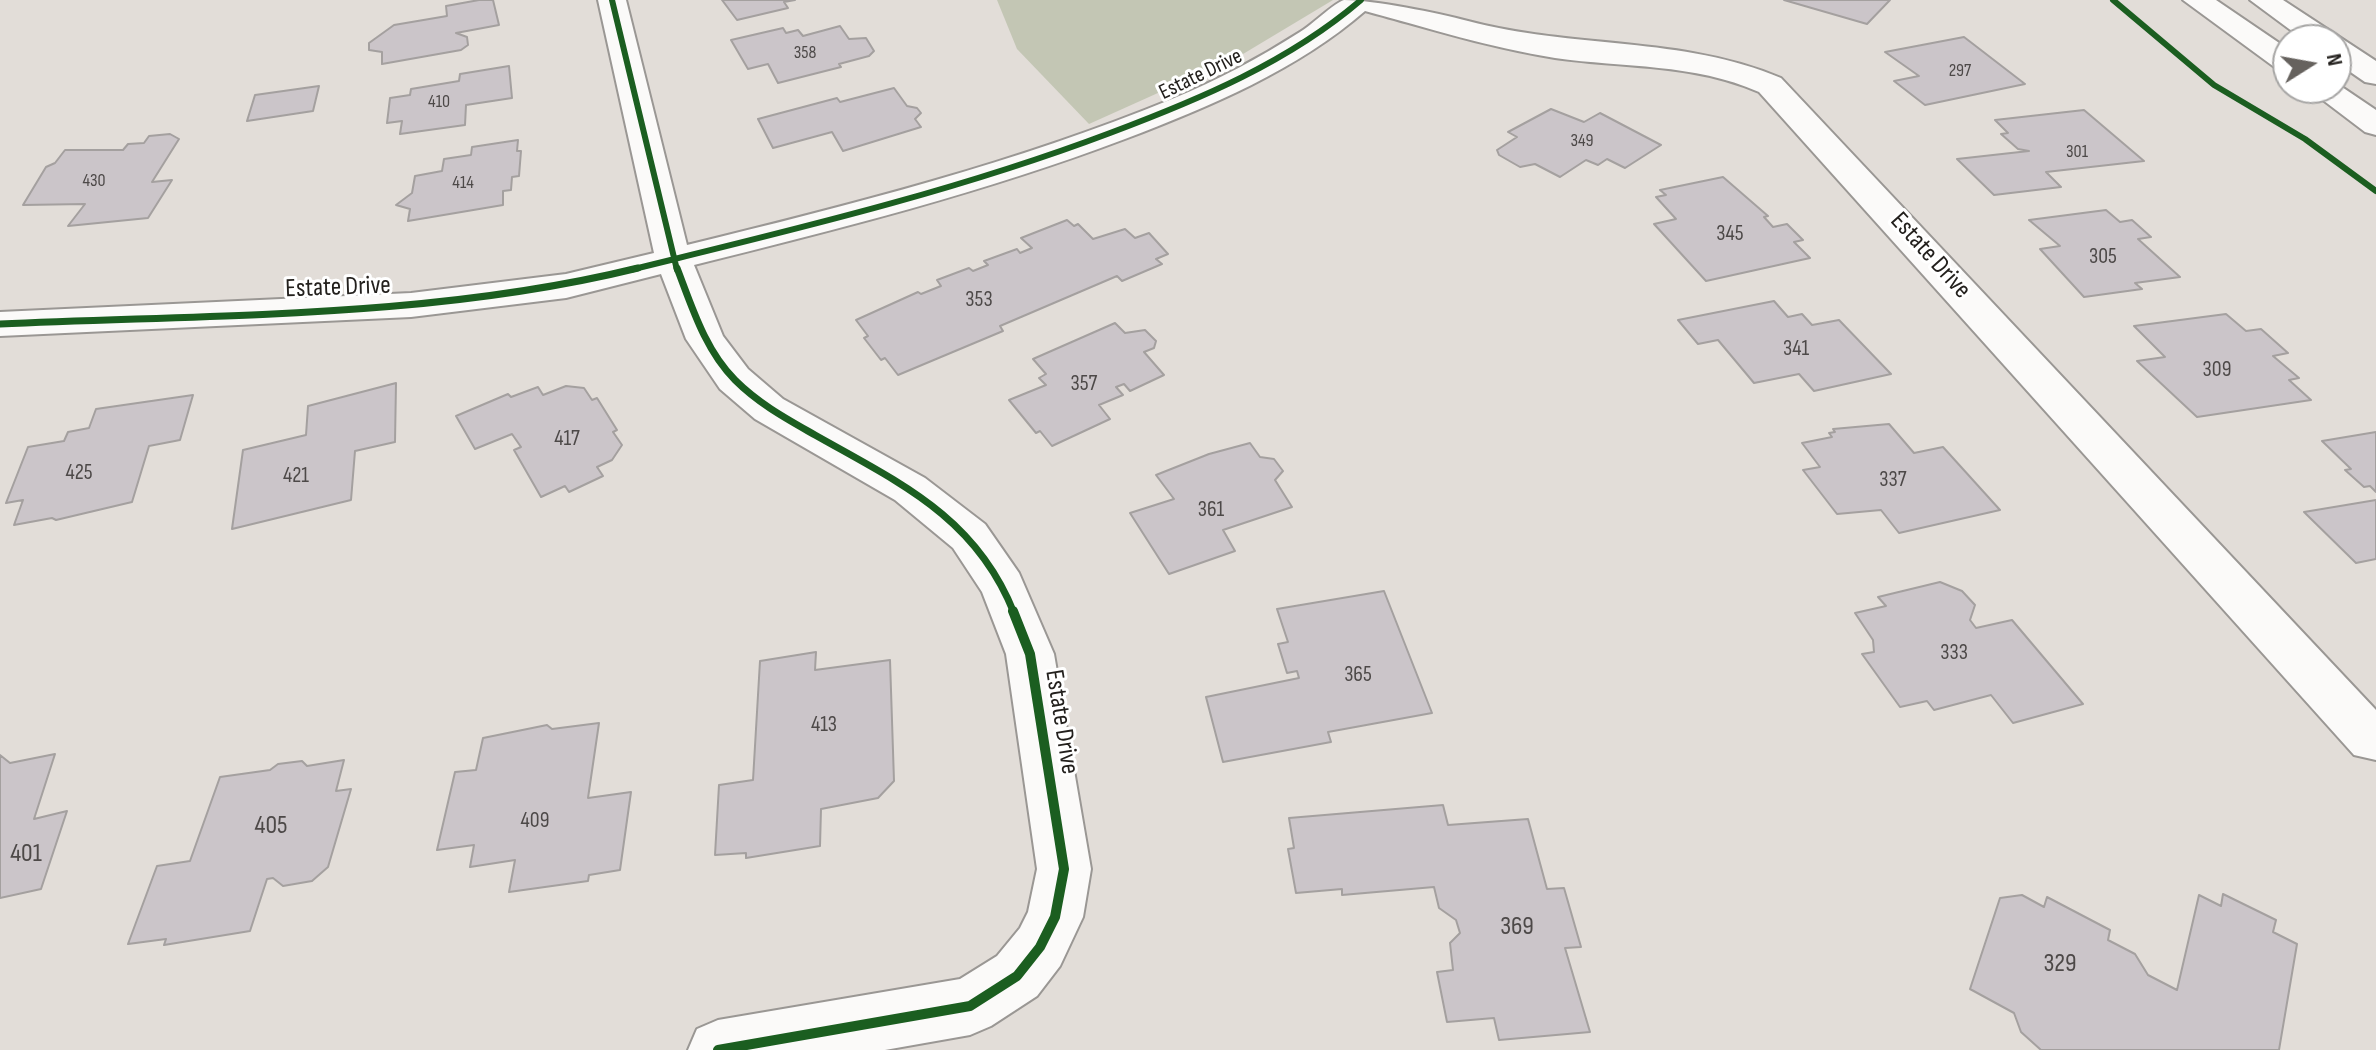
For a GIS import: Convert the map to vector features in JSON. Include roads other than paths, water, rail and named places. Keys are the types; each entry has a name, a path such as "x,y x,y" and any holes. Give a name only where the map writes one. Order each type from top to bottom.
{"street":[{"name":"Estate Drive","path":"612,0 673,259 705,339 734,379 769,409 910,489 969,536 1003,586 1030,654 1064,869 1055,917 1040,947 1017,976 970,1006 718,1050"},
{"name":"Estate Drive","path":"0,324 411,305 566,286 949,187 1138,124 1186,105 1292,50 1333,24 1361,0 1532,45 1591,54 1693,61 1747,73 1770,85 2372,740"},
{"path":"2197,0 2272,52"},
{"path":"2264,0 2300,24"},
{"path":"2352,59 2376,75"},
{"path":"2346,104 2376,125"}]}
